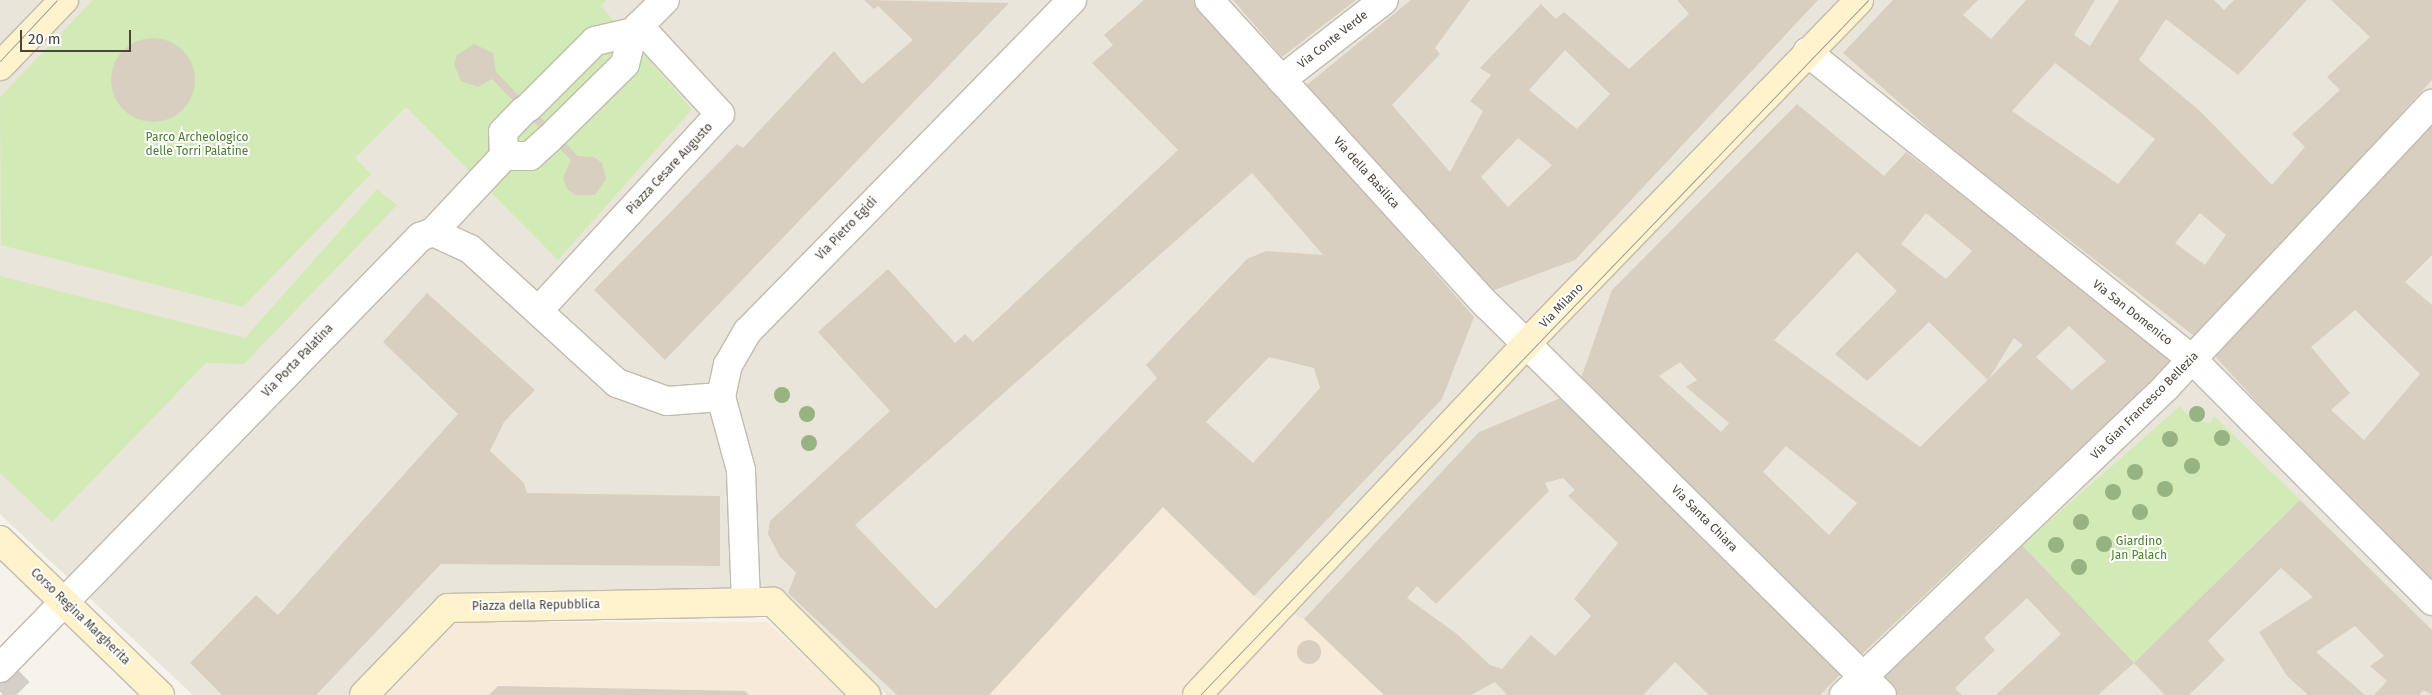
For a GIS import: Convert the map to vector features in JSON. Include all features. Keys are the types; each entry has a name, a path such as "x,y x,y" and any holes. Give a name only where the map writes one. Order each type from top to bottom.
{"street":[{"path":"0,66 64,0"},
{"path":"636,29 595,41 503,132 504,156 530,156 552,136 625,64 636,29 665,0"},
{"name":"Via Pietro Egidi","path":"721,397 728,365 748,331 1072,0"},
{"name":"Via della Basilica","path":"1209,0 1281,80 1527,343"},
{"name":"Via Conte Verde","path":"1281,80 1384,0"},
{"name":"Via Milano","path":"1197,695 1527,343 1856,1"},
{"name":"Piazza Cesare Augusto","path":"538,311 720,114 636,29"},
{"name":"Via San Domenico","path":"1807,52 2192,359 2432,601"},
{"name":"Via Gian Francesco Bellezia","path":"1844,695 1873,686 2192,359 2432,104"},
{"name":"Via Porta Palatina","path":"0,668 410,245 433,232 504,156"},
{"path":"433,232 470,249 618,383 667,401 721,397 741,470 746,602"},
{"name":"Via Santa Chiara","path":"1527,343 1873,686"},
{"name":"Corso Regina Margherita","path":"0,540 160,695"},
{"name":"Piazza della Repubblica","path":"364,695 448,608 746,602 773,602 866,695"}],"shaded area":[{"path":"0,0 2432,0 2432,695 887,695 781,591 446,597 352,695 193,695 0,514"},
{"path":"1163,507 1254,596 1269,603 1248,627 1183,695 989,695"},
{"path":"1290,613 1304,619 1384,695 1214,695"},
{"path":"457,622 768,622 843,695 386,695"}],"green space":[{"name":"Parco Archeologico delle Torri Palatine","path":"93,0 606,0 601,6 692,109 558,260 406,107 355,158 371,174 243,307 1,245 0,97"},
{"path":"377,189 397,205 244,364 206,363 52,522 0,473 0,276 245,338"},
{"name":"Giardino Jan Palach","path":"2180,406 2191,419 2210,423 2214,416 2300,500 2134,663 2022,545"}],"building":[{"path":"864,0 1009,3 665,360 594,290 737,144 743,148 834,51 862,84 913,40 878,6 874,9"},
{"path":"1144,0 1196,0 1474,317 1442,399 1254,596 1163,507 989,695 897,695 788,593 796,573 780,557 768,534 770,521 890,411 818,332 888,269 955,343 965,334 973,342 1178,150 1092,63 1113,45 1104,35","holes":["1252,173 1323,255 1266,251 1247,259 1146,365 1157,378 936,609 855,525","1269,357 1314,368 1320,388 1253,463 1206,422"]},
{"path":"1233,0 1356,0 1282,57"},
{"path":"1411,0 1470,0 1435,48 1440,54 1392,105 1450,172 1483,111 1470,101 1491,75 1480,68 1541,4 1556,19 1564,12 1629,69 1689,14 1677,0 1818,0 1575,260 1489,292 1303,88","holes":["1565,50 1610,94 1577,129 1529,90","1518,138 1552,165 1508,207 1481,177"]},
{"path":"1893,0 1978,0 1963,15 1991,39 2026,0 2095,0 2074,35 2090,46 2119,0 2214,0 2224,10 2234,0 2307,0 2238,75 2166,19 2139,60 2200,111 2272,185 2305,147 2292,134 2340,90 2327,77 2370,37 2331,0 2432,0 2432,80 2197,338 1960,156 1843,53","holes":["2055,63 2155,139 2118,184 2012,111","2200,213 2226,235 2205,265 2175,243"]},
{"path":"145,38 161,38 177,45 188,56 195,72 192,96 183,110 177,115 161,122 145,122 129,115 118,104 111,88 111,72 118,56 129,45"},
{"path":"474,44 493,53 496,72 578,156 594,157 602,163 606,179 595,195 575,195 567,189 563,178 571,160 492,79 478,87 461,81 454,64 457,55"},
{"path":"1797,104 1884,176 1906,152 2174,360 1860,656 1581,378 1612,290","holes":["1926,213 1972,251 1946,279 1901,244","1857,252 1897,291 1835,354 1867,381 1929,322 1988,380 1920,447 1774,340","2069,326 2106,361 2072,390 2036,357","2014,338 2023,345 1989,379","1680,362 1697,380 1686,387 1729,423 1721,432 1659,376","1786,446 1857,503 1829,535 1763,472"]},
{"path":"2432,123 2432,255 2405,282 2432,305 2432,580 2313,463 2212,353","holes":["2355,310 2420,374 2364,440 2331,410 2350,393 2311,347"]},
{"path":"427,293 535,390 504,422 490,451 524,483 527,493 720,496 720,566 441,564 316,695 222,695 190,663 256,595 278,615 458,414 383,342"},
{"path":"1563,397 1842,673 1820,695 1709,695 1675,662 1643,695 1507,695 1495,682 1471,695 1384,695 1304,619 1479,432","holes":["1563,478 1575,490 1568,496 1618,543 1574,599 1591,616 1555,656 1531,635 1502,669 1490,665 1457,634 1407,598 1417,586 1436,604 1549,491 1545,483"]},
{"path":"2300,500 2432,630 2432,695 2423,690 2419,695 2374,695 2387,681 2370,666 2384,656 2355,626 2316,652 2365,695 2308,695 2287,676 2259,632 2313,597 2281,568 2208,641 2225,660 2189,695 2165,695 2134,663"},
{"path":"2022,545 2134,663 2098,695 1996,695 2061,634 2027,598 1984,638 1995,650 1955,688 1962,695 1894,695 1878,678"},
{"path":"1309,640 1317,644 1321,652 1317,660 1309,664 1301,660 1297,652 1301,644"},
{"path":"498,686 745,691 749,695 489,695"}],"tunnel":[{"path":"0,672 23,695"}],"tram line":[{"path":"0,61 57,0"},
{"path":"1200,695 1868,0"}]}
